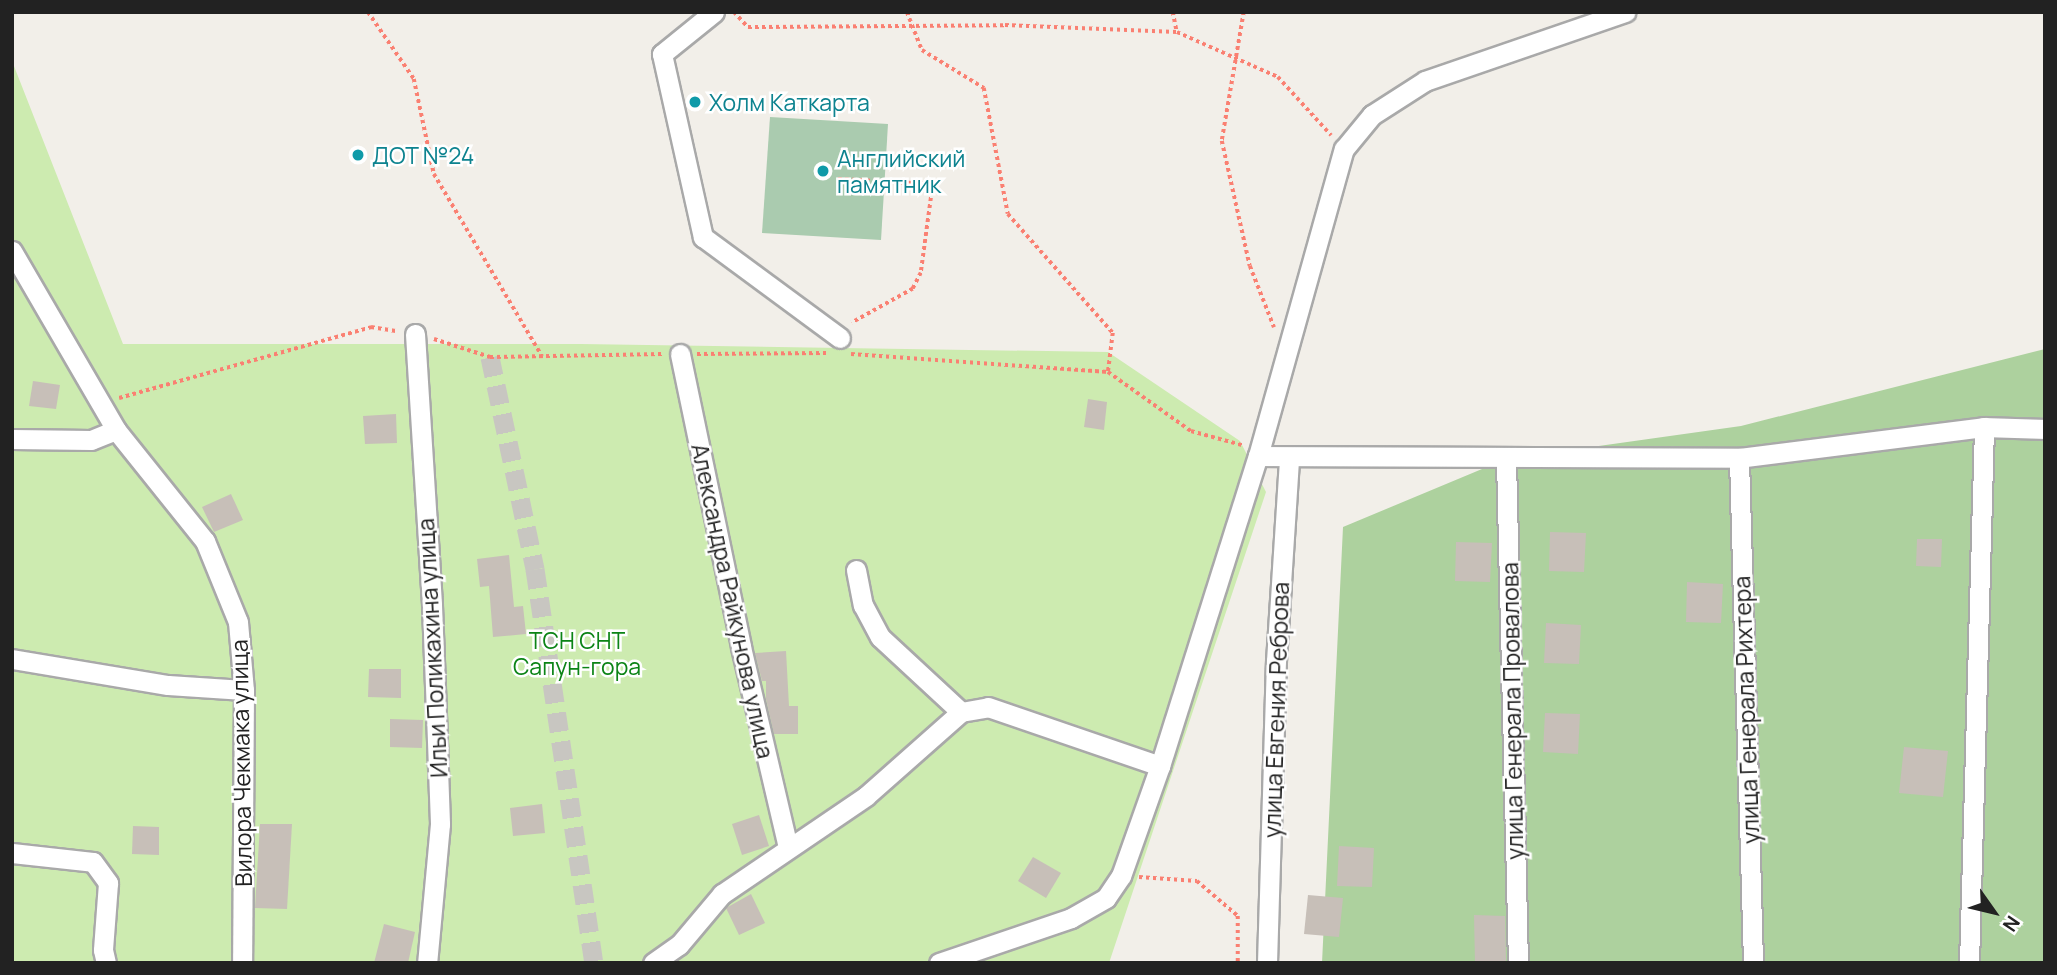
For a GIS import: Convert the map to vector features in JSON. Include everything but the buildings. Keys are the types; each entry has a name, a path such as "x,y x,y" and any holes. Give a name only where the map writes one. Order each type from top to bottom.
{"street":[{"path":"714,12 662,54 703,237 838,345"},
{"path":"939,963 1071,918 1106,898 1121,876 1160,765 1258,456 1344,149 1372,115 1425,81 1625,12"},
{"name":"Вилора Чекмака улица","path":"12,251 116,430 205,541 238,622 244,690 242,963"},
{"name":"Ильи Поликахина улица","path":"415,334 432,605 440,824 427,963"},
{"name":"Александра Райкунова улица","path":"680,354 753,701 788,848"},
{"path":"1258,456 1739,458 1984,427 2045,429"},
{"path":"1969,963 1984,427"},
{"path":"12,439 91,440 116,430"},
{"name":"улица Евгения Реброва","path":"1267,963 1276,661 1289,458"},
{"name":"улица Генерала Рихтера","path":"1739,458 1753,963"},
{"name":"улица Генерала Провалова","path":"1506,459 1518,963"},
{"path":"856,570 863,605 880,637 961,712"},
{"path":"12,659 168,684 244,690"},
{"path":"653,963 679,945 722,894 866,796 961,712 988,707 1160,765"},
{"path":"12,853 93,862 108,883 103,950 106,963"}],"path":[{"path":"368,12 414,79 433,174 542,356"},
{"path":"734,12 748,27 1005,25 1177,32 1278,77 1344,149"},
{"path":"908,12 922,50 984,88 1008,214 1114,332 1108,372"},
{"path":"1173,12 1177,32"},
{"path":"1244,12 1222,141 1250,266 1286,358"},
{"path":"838,179 933,184 921,273 913,289 842,328 838,345"},
{"path":"103,404 371,327 415,334 491,357 680,354 838,345 1108,372 1191,431 1241,445 1258,456"},
{"path":"1121,876 1197,881 1238,916 1238,963"}],"green space":[{"name":"ТСН СНТ Сапун-гора","path":"12,61 123,344 581,344 1108,352 1240,441 1266,492 1109,963 12,963"},
{"path":"770,117 888,124 881,240 762,233"},
{"path":"2045,349 2045,963 1322,963 1343,527 1506,459 1741,426"}],"tunnel":[{"path":"490,357 535,569 594,963"}],"place":[{"name":"Холм Каткарта","path":"695,102"},
{"name":"ДОТ №24","path":"358,155"},
{"name":"Английский памятник","path":"823,171"}]}
